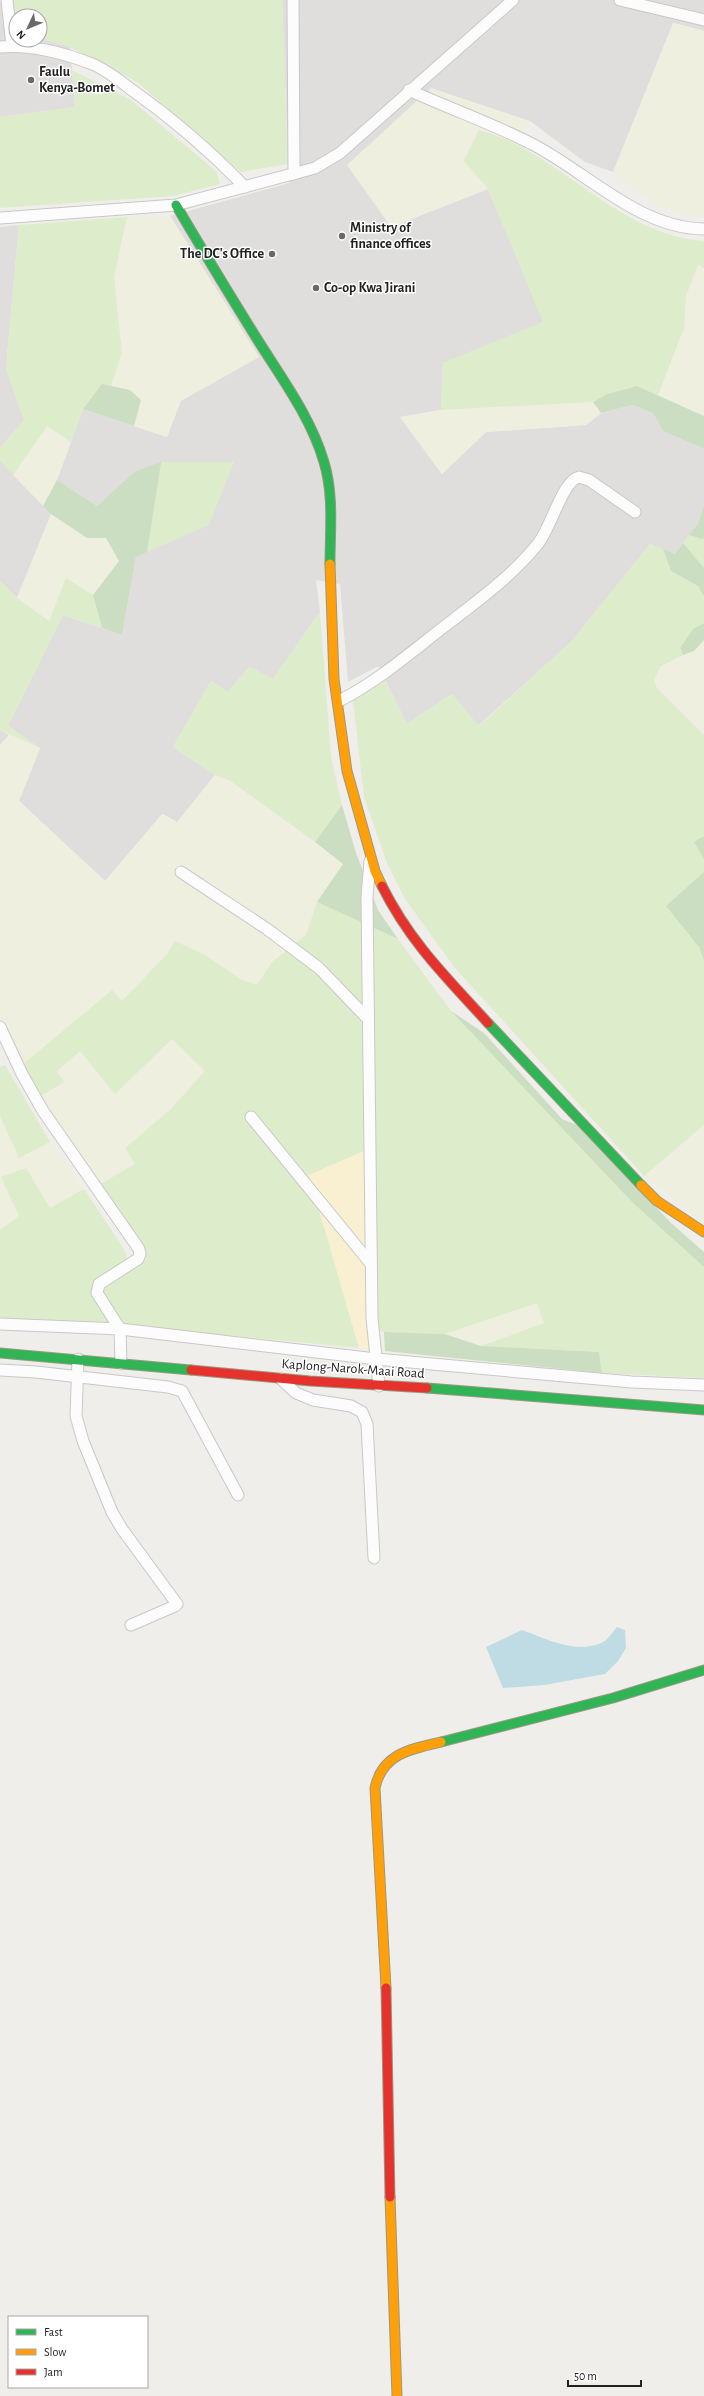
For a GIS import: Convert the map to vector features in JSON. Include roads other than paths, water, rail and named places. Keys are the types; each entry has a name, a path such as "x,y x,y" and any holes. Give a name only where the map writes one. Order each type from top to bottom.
{"main road":[{"path":"176,205 210,264 299,405 313,432 324,462 330,490 330,583 334,679 339,700 347,771 371,857 395,911 425,955 657,1201 704,1232"},
{"name":"Kaplong-Narok-Maai Road","path":"0,1352 280,1378 379,1386 497,1392 628,1405 704,1410"},
{"path":"397,2396 387,2116 386,1970 375,1788 378,1774 384,1765 400,1754 435,1743 613,1698 704,1670"}],"street":[{"path":"292,0 294,174"},
{"path":"0,218 176,205 315,168 340,153 409,90 513,0"},
{"path":"620,0 704,20"},
{"path":"22,48 71,58 92,64 108,72 153,105 194,138 245,187"},
{"path":"409,90 536,146 625,203 651,217 674,226 704,229"},
{"path":"339,700 376,680 512,572 548,530 563,492 571,480 579,477 589,480 635,512"},
{"path":"371,857 367,897 371,1264 372,1318 379,1386"},
{"path":"181,872 267,929 319,968 368,1019"},
{"path":"0,1027 22,1074 43,1111 139,1249 140,1254 138,1259 99,1284 98,1293 120,1329 121,1363"},
{"path":"251,1117 371,1264"},
{"path":"0,1324 120,1329 376,1358 632,1382 704,1385"},
{"path":"78,1359 76,1416 83,1441 112,1512 126,1534 176,1601 176,1606 131,1625"},
{"path":"0,1370 36,1372 168,1387 182,1391 238,1495"},
{"path":"280,1378 296,1393 313,1400 351,1406 362,1412 367,1424 374,1558"},
{"path":"628,1405 632,1382"}],"water":[{"path":"617,1627 625,1630 626,1648 618,1661 605,1674 544,1685 503,1688 486,1647 522,1630 563,1644 585,1647 605,1641"}],"place":[{"name":"Faulu Kenya-Bomet","path":"31,80"},
{"name":"Ministry of finance offices","path":"342,236"},
{"name":"The DC's Office","path":"272,254"},
{"name":"Co-op Kwa Jirani","path":"316,288"}]}
